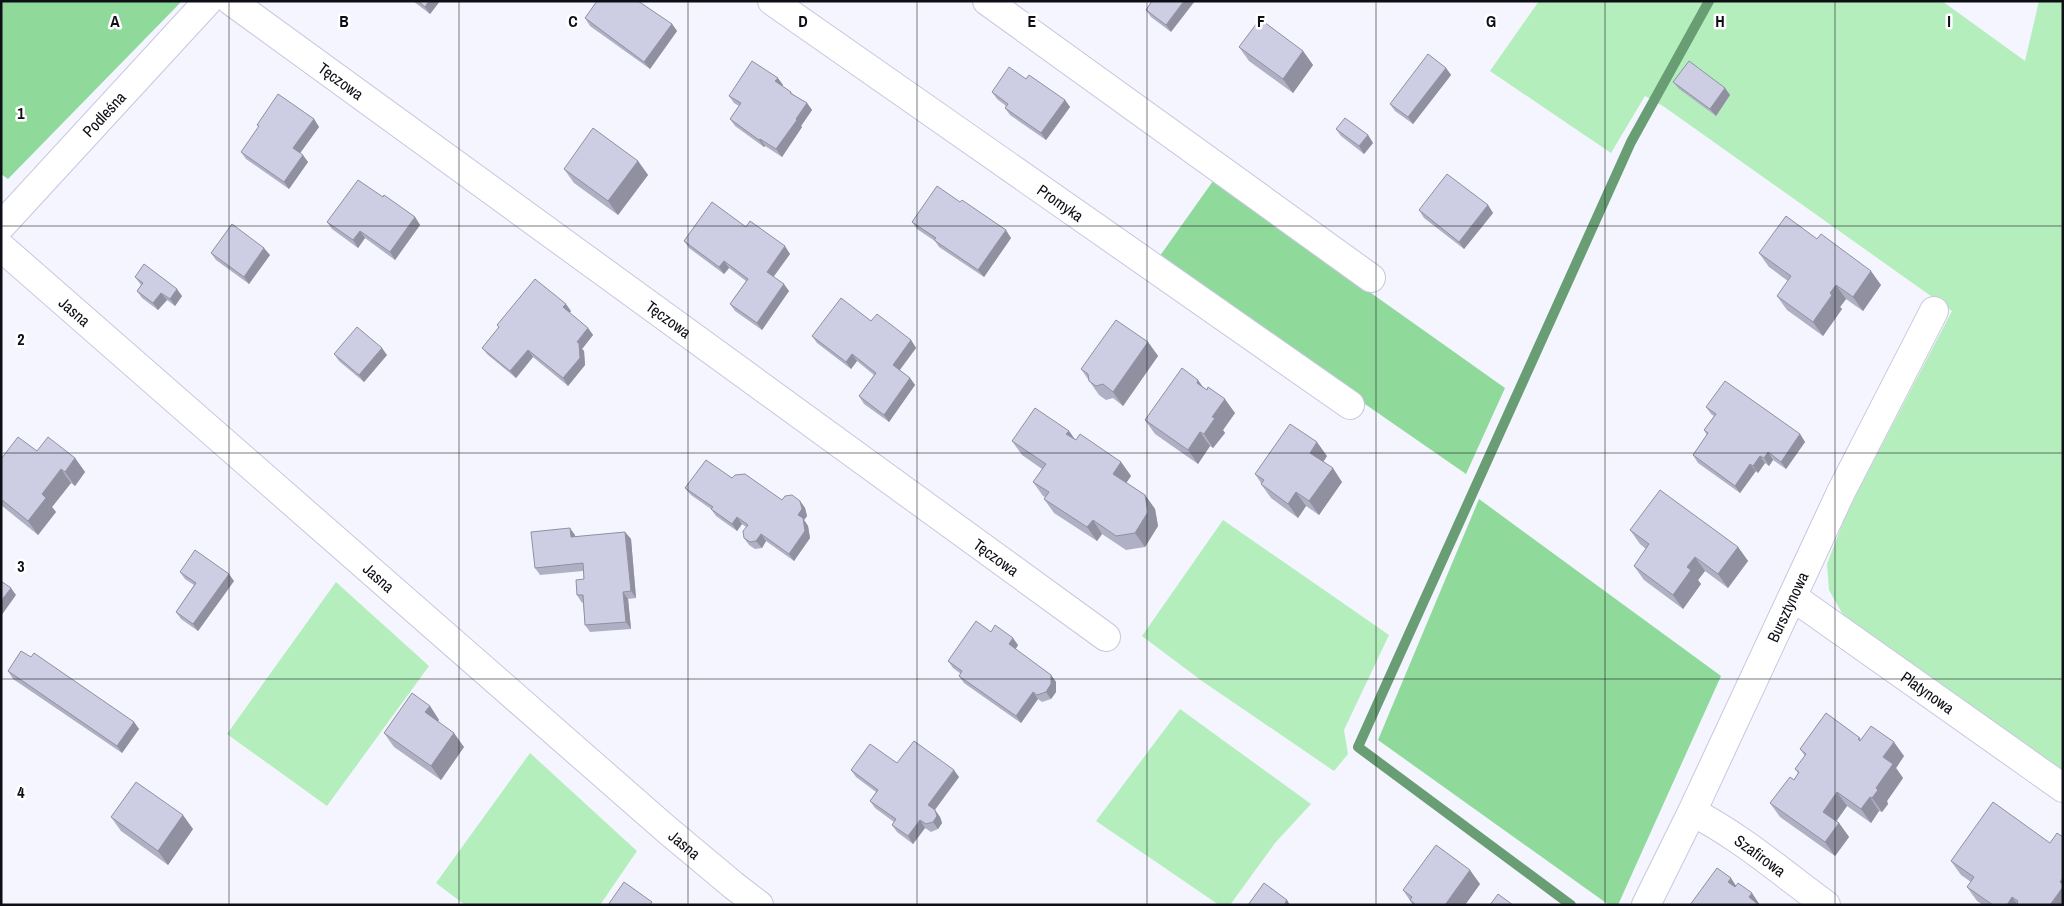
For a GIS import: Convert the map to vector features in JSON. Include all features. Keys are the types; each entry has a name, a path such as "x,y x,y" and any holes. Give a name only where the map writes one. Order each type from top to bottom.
{"street":[{"name":"Podleśna","path":"1,226 208,1"},
{"name":"Tęczowa","path":"230,1 1106,637"},
{"name":"Promyka","path":"772,1 1350,405"},
{"path":"987,1 1371,278"},
{"name":"Jasna","path":"1,247 622,791 732,886 759,905"},
{"name":"Bursztynowa","path":"1646,905 1692,812 1841,492 1934,311"},
{"name":"Platynowa","path":"1793,597 2063,788"},
{"name":"Szafirowa","path":"1692,812 1735,838 1826,905"}],"green space":[{"path":"1,1 182,1 8,179 1,174"},
{"path":"1539,1 1942,1 2025,61 2039,1 2063,1 2063,773 1843,615 1829,590 1827,564 1847,512 1952,311 1663,106 1645,96 1611,153 1490,71"},
{"path":"1213,181 1505,388 1466,474 1157,260"},
{"path":"1479,499 1721,676 1618,905 1609,905 1378,740"},
{"path":"1223,520 1389,635 1344,730 1348,754 1334,771 1202,681 1142,636"},
{"path":"336,582 429,666 327,806 227,734"},
{"path":"1180,709 1311,804 1275,843 1230,905 1219,905 1096,821"},
{"path":"530,753 637,851 600,905 465,905 436,883"}],"building":[{"path":"418,1 429,1 425,7"},
{"path":"597,1 638,1 672,24 644,62 585,18"},
{"path":"1152,1 1184,1 1166,25 1146,10"},
{"path":"1260,19 1303,51 1283,79 1239,47"},
{"path":"1428,54 1446,68 1408,117 1390,104"},
{"path":"752,61 778,78 775,81 790,93 807,103 776,149 759,140 730,119 741,103 729,96"},
{"path":"1689,61 1725,88 1710,109 1673,82"},
{"path":"1009,67 1026,79 1029,75 1065,100 1041,133 1005,108 1008,104 992,92"},
{"path":"278,94 314,119 293,148 303,155 284,182 241,152"},
{"path":"1345,118 1368,135 1359,146 1336,129"},
{"path":"593,128 638,161 608,201 564,169"},
{"path":"1447,174 1488,205 1459,242 1419,210"},
{"path":"358,180 383,197 384,195 415,217 390,252 360,231 353,240 327,222"},
{"path":"937,186 960,202 962,200 1006,230 978,270 934,240 936,238 912,222"},
{"path":"712,202 746,227 750,221 785,246 767,272 784,284 757,323 730,304 748,279 724,261 719,267 684,241"},
{"path":"1786,216 1817,239 1821,234 1871,271 1853,297 1836,285 1830,293 1832,295 1813,322 1777,296 1791,276 1759,253"},
{"path":"232,224 264,248 244,277 211,253"},
{"path":"144,264 177,289 170,299 161,293 153,303 137,291 143,283 135,277"},
{"path":"535,279 566,304 563,307 588,328 577,342 579,343 580,358 563,378 528,350 510,371 482,348 499,327 497,325"},
{"path":"841,298 871,321 877,314 911,340 893,365 910,378 884,415 859,396 876,373 852,354 846,362 812,336"},
{"path":"1116,320 1148,342 1113,392 1103,384 1096,386 1089,381 1088,374 1081,369"},
{"path":"357,327 382,348 359,375 334,354"},
{"path":"1182,368 1198,380 1197,383 1207,390 1208,387 1225,399 1212,417 1215,418 1204,434 1200,432 1188,450 1145,420"},
{"path":"1725,381 1800,434 1781,462 1768,452 1764,458 1760,456 1753,466 1750,464 1735,486 1693,455 1708,433 1704,430 1716,414 1706,407"},
{"path":"1035,408 1069,431 1066,434 1076,440 1080,434 1121,462 1113,474 1145,495 1148,512 1135,533 1116,536 1093,520 1087,527 1044,499 1049,492 1033,482 1046,464 1012,441"},
{"path":"1290,424 1317,442 1310,453 1333,468 1309,501 1296,492 1288,504 1261,484 1264,480 1255,474"},
{"path":"18,437 37,451 48,437 75,458 65,472 61,469 42,494 46,498 28,521 1,499 1,459"},
{"path":"706,460 732,478 735,475 745,474 782,500 785,496 792,495 800,501 802,509 798,515 803,518 805,531 789,554 761,534 756,541 750,542 744,538 743,531 748,525 737,517 732,524 711,509 713,507 685,488"},
{"path":"1660,490 1738,547 1718,574 1695,557 1687,567 1691,570 1673,595 1634,566 1649,544 1630,530"},
{"path":"570,528 571,537 625,532 631,591 623,592 626,622 585,625 583,595 577,595 576,580 584,579 583,563 535,568 531,532"},
{"path":"195,550 229,574 193,624 176,612 196,583 180,572"},
{"path":"1,581 11,588 1,601"},
{"path":"976,621 991,632 995,625 1013,638 1009,644 1051,675 1051,684 1046,692 1037,695 1033,692 1016,716 959,676 962,671 948,661"},
{"path":"21,651 31,657 34,653 134,722 117,746 8,671"},
{"path":"412,693 430,706 425,712 454,733 431,766 384,733"},
{"path":"1826,713 1860,738 1858,739 1860,741 1871,726 1894,742 1883,757 1893,764 1876,788 1878,790 1861,809 1837,792 1823,812 1839,823 1825,842 1770,803 1790,777 1794,780 1799,772 1795,769 1806,754 1800,749"},
{"path":"914,741 954,770 928,805 935,810 937,816 933,822 926,824 920,820 908,836 892,825 896,819 870,801 878,790 851,770 870,744 897,763"},
{"path":"136,782 183,815 158,851 111,817"},
{"path":"1993,802 2050,843 2057,833 2063,837 2063,878 2060,882 2063,884 2063,887 2050,905 2019,905 2018,901 2012,897 2007,905 1993,905 1967,887 1974,877 1951,861"},
{"path":"1436,845 1470,870 1445,905 1416,905 1410,900 1412,897 1403,890"},
{"path":"1717,868 1731,878 1728,882 1735,887 1738,883 1752,893 1749,897 1759,905 1690,905"},
{"path":"624,882 652,902 650,905 608,905"},
{"path":"1264,883 1287,900 1285,903 1287,905 1248,905"},
{"path":"1498,894 1513,905 1490,905"}],"waterway":[{"path":"1571,905 1358,747 1631,142 1709,1"}]}
